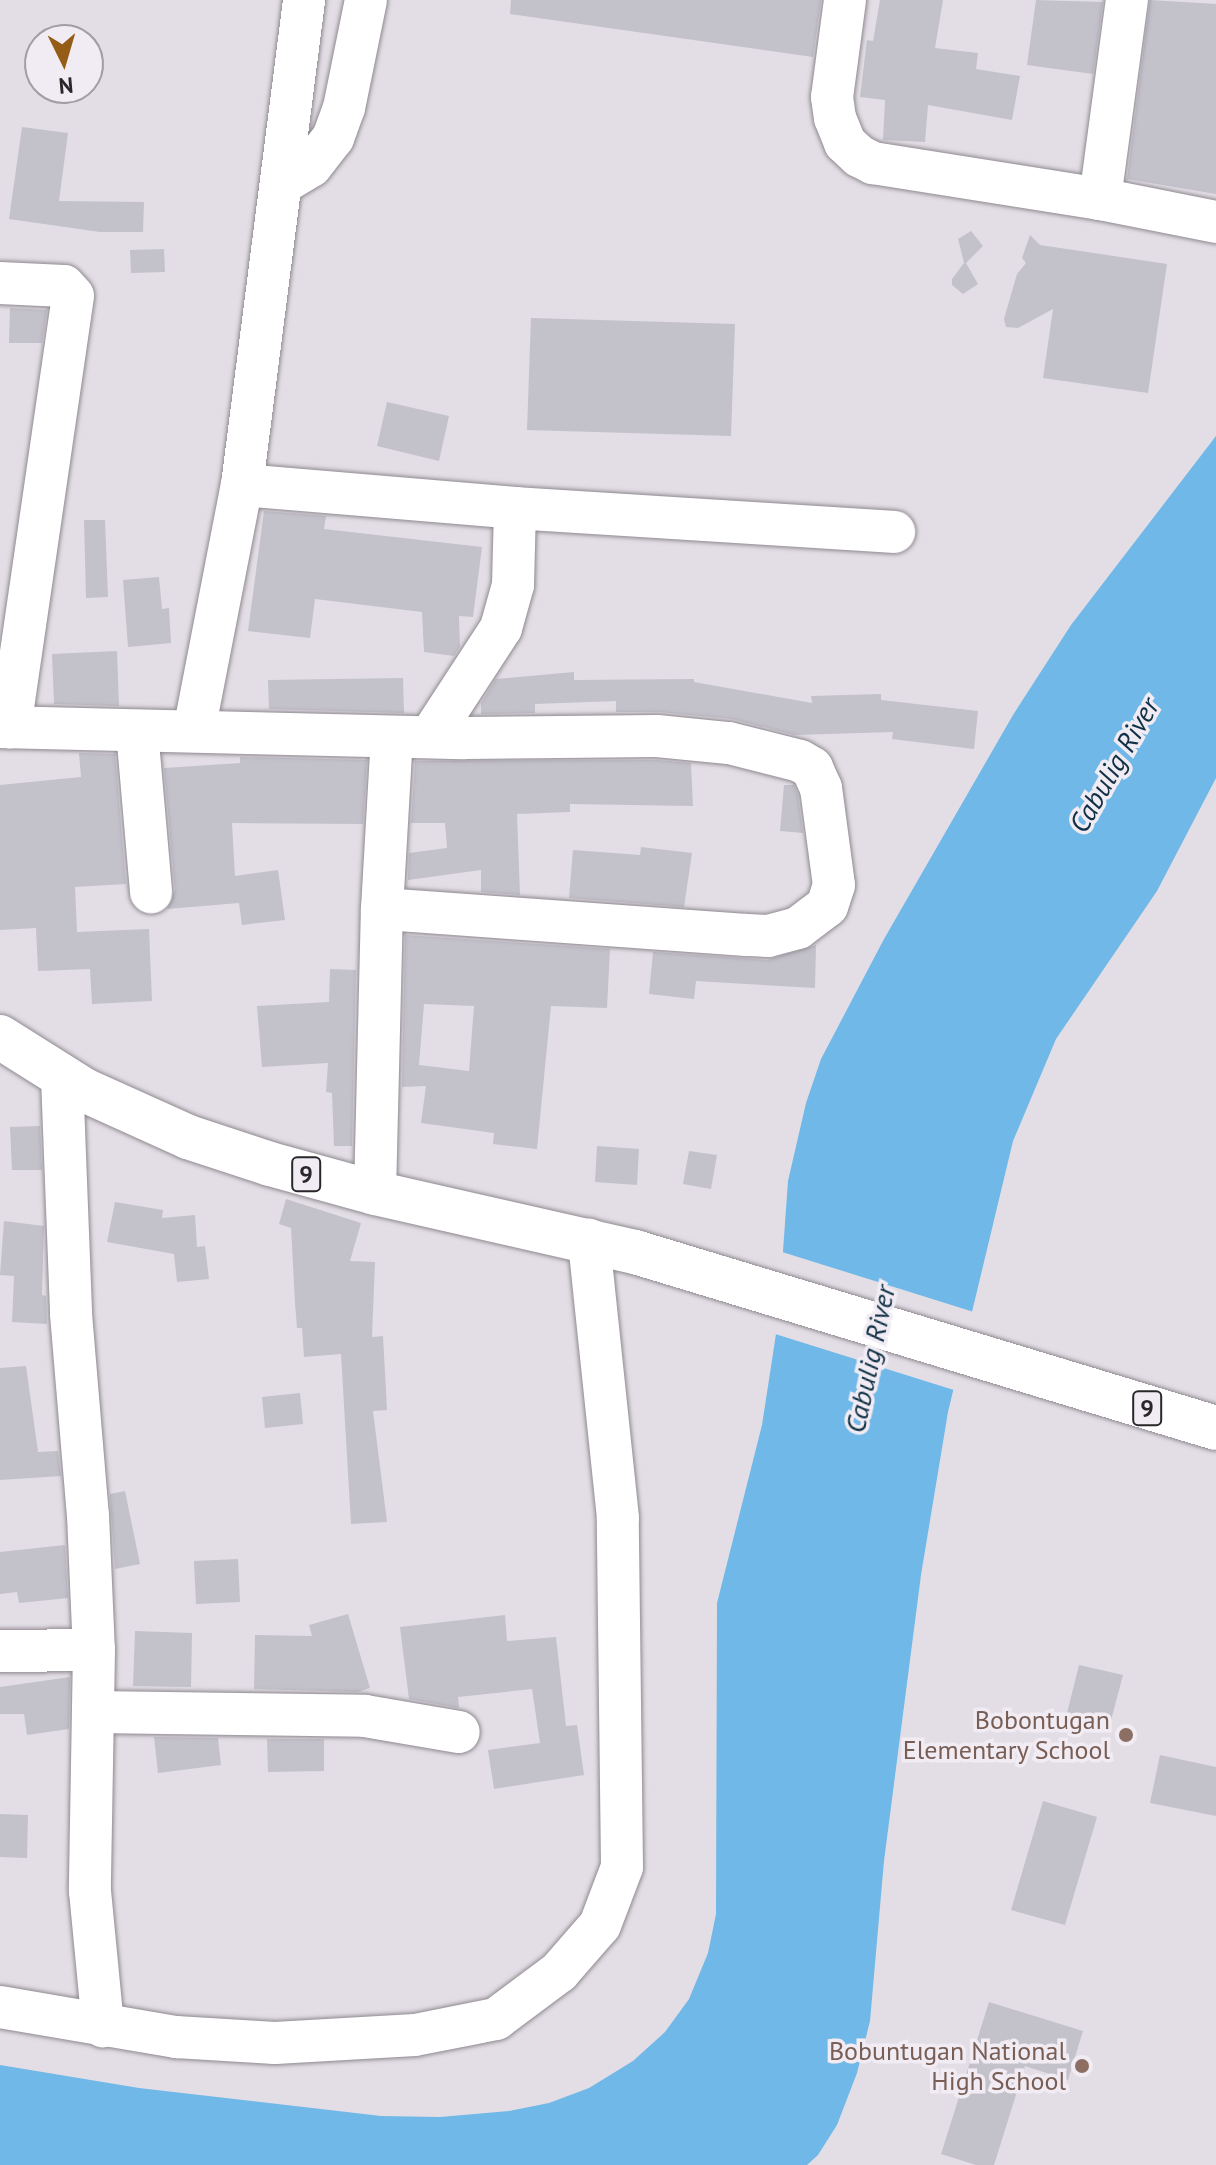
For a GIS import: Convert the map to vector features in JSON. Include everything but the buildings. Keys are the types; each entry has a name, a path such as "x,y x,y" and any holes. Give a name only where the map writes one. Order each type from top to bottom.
{"highway":[{"name":"9","path":"0,1037 62,1077 188,1137 375,1193 635,1252 1216,1428"}],"street":[{"path":"194,731 242,485 304,0"},
{"path":"281,184 311,166 333,138 344,108 366,0"},
{"path":"845,0 832,97 835,118 845,143 859,156 873,163 1100,199 1216,222"},
{"path":"1100,199 1127,0"},
{"path":"0,283 64,286 73,296 5,727 411,737 657,736 729,743 800,761 812,768 821,788 834,885 827,906 798,928 768,936 382,909"},
{"path":"242,485 515,508 894,532"},
{"path":"375,1193 382,909 411,737 501,628 513,585 515,508"},
{"path":"137,731 151,892"},
{"path":"62,1077 71,1314 88,1515 94,1650 90,1891 103,2026"},
{"path":"0,2007 176,2037 275,2043 415,2035 496,2019 559,1972 600,1925 622,1867 618,1518 589,1240"},
{"path":"0,1651 94,1650"},
{"path":"94,1712 365,1716 459,1732"}],"water":[{"name":"Cabulig River","path":"1216,436 1216,778 1157,891 1056,1039 1013,1141 948,1412 921,1575 884,1861 870,2021 857,2073 837,2125 818,2155 807,2165 0,2165 0,2065 139,2088 381,2116 440,2117 509,2111 549,2103 589,2088 633,2061 665,2032 689,1999 708,1953 716,1914 717,1603 762,1425 778,1321 788,1181 806,1103 821,1059 884,939 1013,715 1071,625"}],"pier":[{"path":"779,1251 977,1313 957,1391 772,1333"}],"place":[{"name":"Bobontugan Elementary School","path":"1126,1735"},
{"name":"Bobuntugan National High School","path":"1082,2066"}]}
